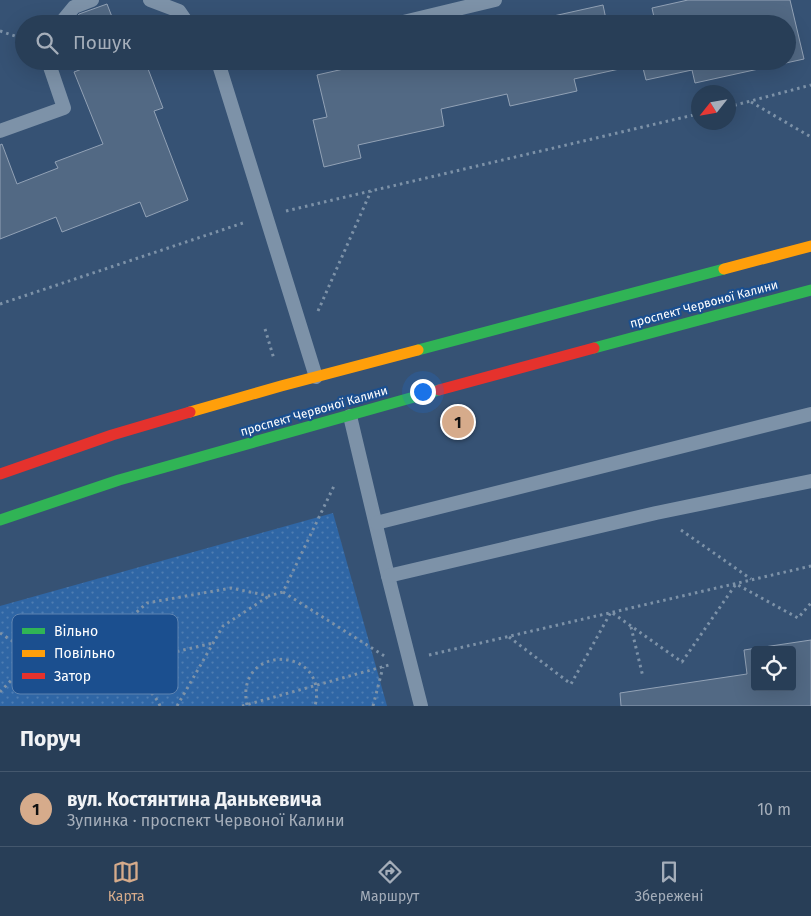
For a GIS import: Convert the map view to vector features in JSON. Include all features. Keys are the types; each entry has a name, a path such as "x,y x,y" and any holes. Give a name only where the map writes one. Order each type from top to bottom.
{"main road":[{"path":"0,474 112,435 316,377 811,246"},
{"name":"проспект Червоної Калини","path":"0,520 119,480 437,391 811,290"}],"lane":[{"path":"67,15 74,7 92,0"},
{"path":"150,0 179,11 182,15"},
{"path":"432,15 495,0"},
{"path":"0,131 64,108 51,70"},
{"path":"220,70 316,377"},
{"path":"376,523 811,414"},
{"path":"350,416 421,706"},
{"path":"388,576 656,512 811,481"}],"path":[{"path":"0,31 15,36"},
{"path":"736,105 811,85"},
{"path":"751,102 811,137"},
{"path":"0,304 266,215 691,116"},
{"path":"317,313 372,190"},
{"path":"265,329 275,365"},
{"path":"283,592 334,486"},
{"path":"656,512 752,580"},
{"path":"315,706 317,698 316,685 304,667 294,661 272,660 261,665 253,672 248,682 245,694 246,706 316,685 409,659 811,566"},
{"path":"736,584 798,618 811,603"},
{"path":"611,612 682,662 736,584"},
{"path":"134,614 148,602 231,588 269,596"},
{"path":"177,706 224,626 269,596 283,592 395,663"},
{"path":"509,636 571,684 611,612"},
{"path":"631,627 643,677"},
{"path":"0,634 12,641"},
{"path":"178,651 214,643"},
{"path":"372,706 384,667"},
{"path":"0,692 12,679"},
{"path":"152,694 160,706"}],"shaded area":[{"path":"333,513 387,706 0,706 0,606"}],"building":[{"path":"688,0 790,0 794,15 654,15 652,8"},
{"path":"107,4 111,15 78,15"},
{"path":"603,5 605,15 558,15"},
{"path":"796,25 804,59 796,61"},
{"path":"79,70 148,70 163,108 154,111 188,200 146,217 140,202 62,232 56,217 0,239 0,145 2,144 17,184 58,168 55,162 103,144 74,72"},
{"path":"339,70 615,70 574,79 577,91 510,106 507,94 441,109 444,126 358,145 361,158 324,167 313,120 327,117 317,75"},
{"path":"644,70 692,70 646,80"},
{"path":"692,70 754,70 695,83"},
{"path":"811,640 811,706 621,706 620,693 747,674 744,650 751,649 751,691 796,691 796,646 771,646"}],"traffic: fast":[{"path":"418,350 724,269"},
{"path":"594,348 811,290"},
{"path":"0,520 119,480 439,390"}],"traffic: slow":[{"path":"724,269 811,246"},
{"path":"190,412 418,350"}],"traffic: jam":[{"path":"439,390 594,348"},
{"path":"0,474 112,435 190,412"}],"place":[{"name":"вул. Костянтина Данькевича","path":"458,422"}]}
